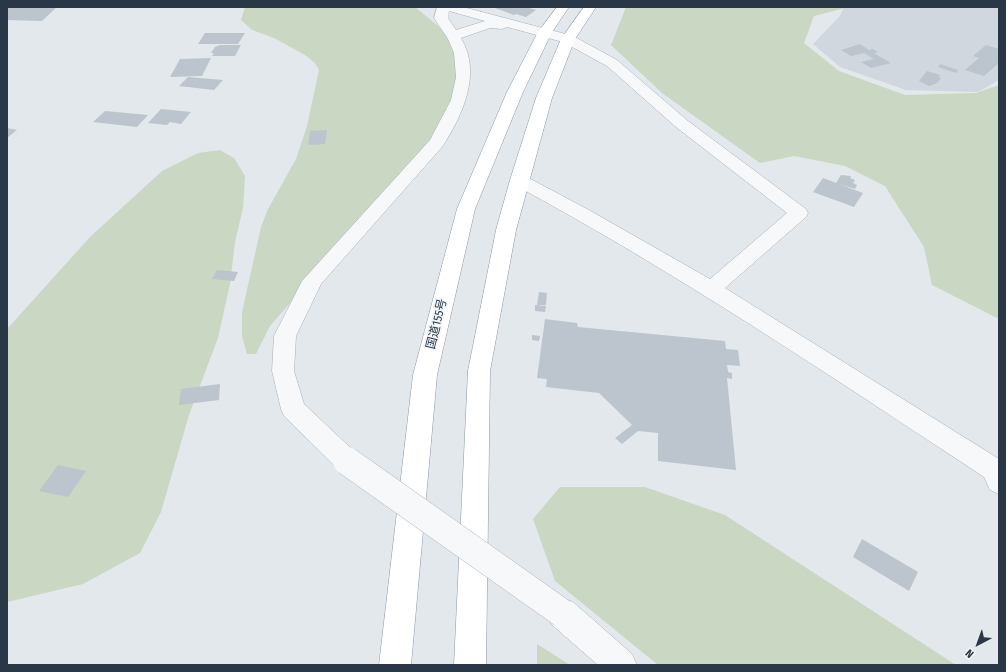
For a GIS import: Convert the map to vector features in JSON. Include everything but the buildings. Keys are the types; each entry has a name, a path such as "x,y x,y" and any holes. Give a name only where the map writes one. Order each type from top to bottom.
{"highway":[{"name":"国道155号","path":"394,665 425,375 466,209 515,92 545,32 563,7"},
{"path":"470,665 479,371 506,230 519,180 544,98 568,39 590,7"}],"street":[{"path":"443,7 441,18 461,52 463,89 452,118 436,143 312,281 286,336 283,371 293,409 347,461 562,613 621,665"},
{"path":"448,7 568,39 612,63 682,124 799,212 711,289"},
{"path":"452,36 489,24 518,25"},
{"path":"519,180 587,215 711,289 994,470 999,482"}],"shaded area":[{"path":"844,7 999,7 999,80 978,92 906,90 840,67 813,44 840,16"}],"green space":[{"path":"245,7 415,7 437,25 447,36 456,54 458,93 428,147 270,326 256,354 247,354 242,336 242,312 261,227 268,209 296,159 307,126 319,70 315,63 305,55 274,38 252,30 241,20"},
{"path":"626,7 849,7 814,16 804,43 839,71 905,95 976,93 999,85 999,319 932,285 924,247 885,186 845,166 794,156 760,163 662,93 611,45"},
{"path":"220,150 234,158 245,176 243,208 235,242 230,284 218,338 189,415 161,512 140,553 83,584 7,602 7,329 90,237 162,171 198,153"},
{"path":"560,487 645,487 725,515 956,665 658,665 555,581 533,519"},
{"path":"537,644 570,665 537,665"}]}
